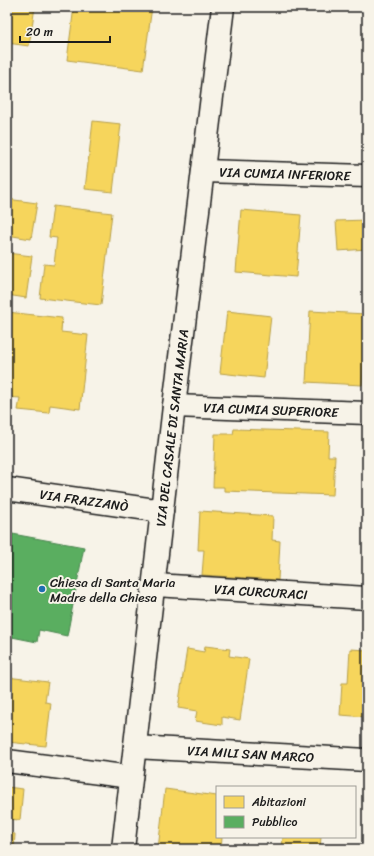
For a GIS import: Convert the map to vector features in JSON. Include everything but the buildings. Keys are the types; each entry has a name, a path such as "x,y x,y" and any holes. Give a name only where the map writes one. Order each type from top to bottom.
{"street":[{"name":"VIA DEL CASALE DI SANTA MARIA","path":"123,849 174,406 224,7"},
{"name":"VIA CUMIA INFERIORE","path":"203,171 367,176"},
{"name":"VIA CUMIA SUPERIORE","path":"174,406 367,413"},
{"name":"VIA FRAZZANÒ","path":"7,489 162,511"},
{"name":"VIA CURCURACI","path":"154,584 367,598"},
{"name":"VIA MILI SAN MARCO","path":"135,747 367,760"},
{"path":"7,761 132,777"}],"place":[{"name":"Chiesa di Santa Maria Madre della Chiesa","path":"42,589"}]}
